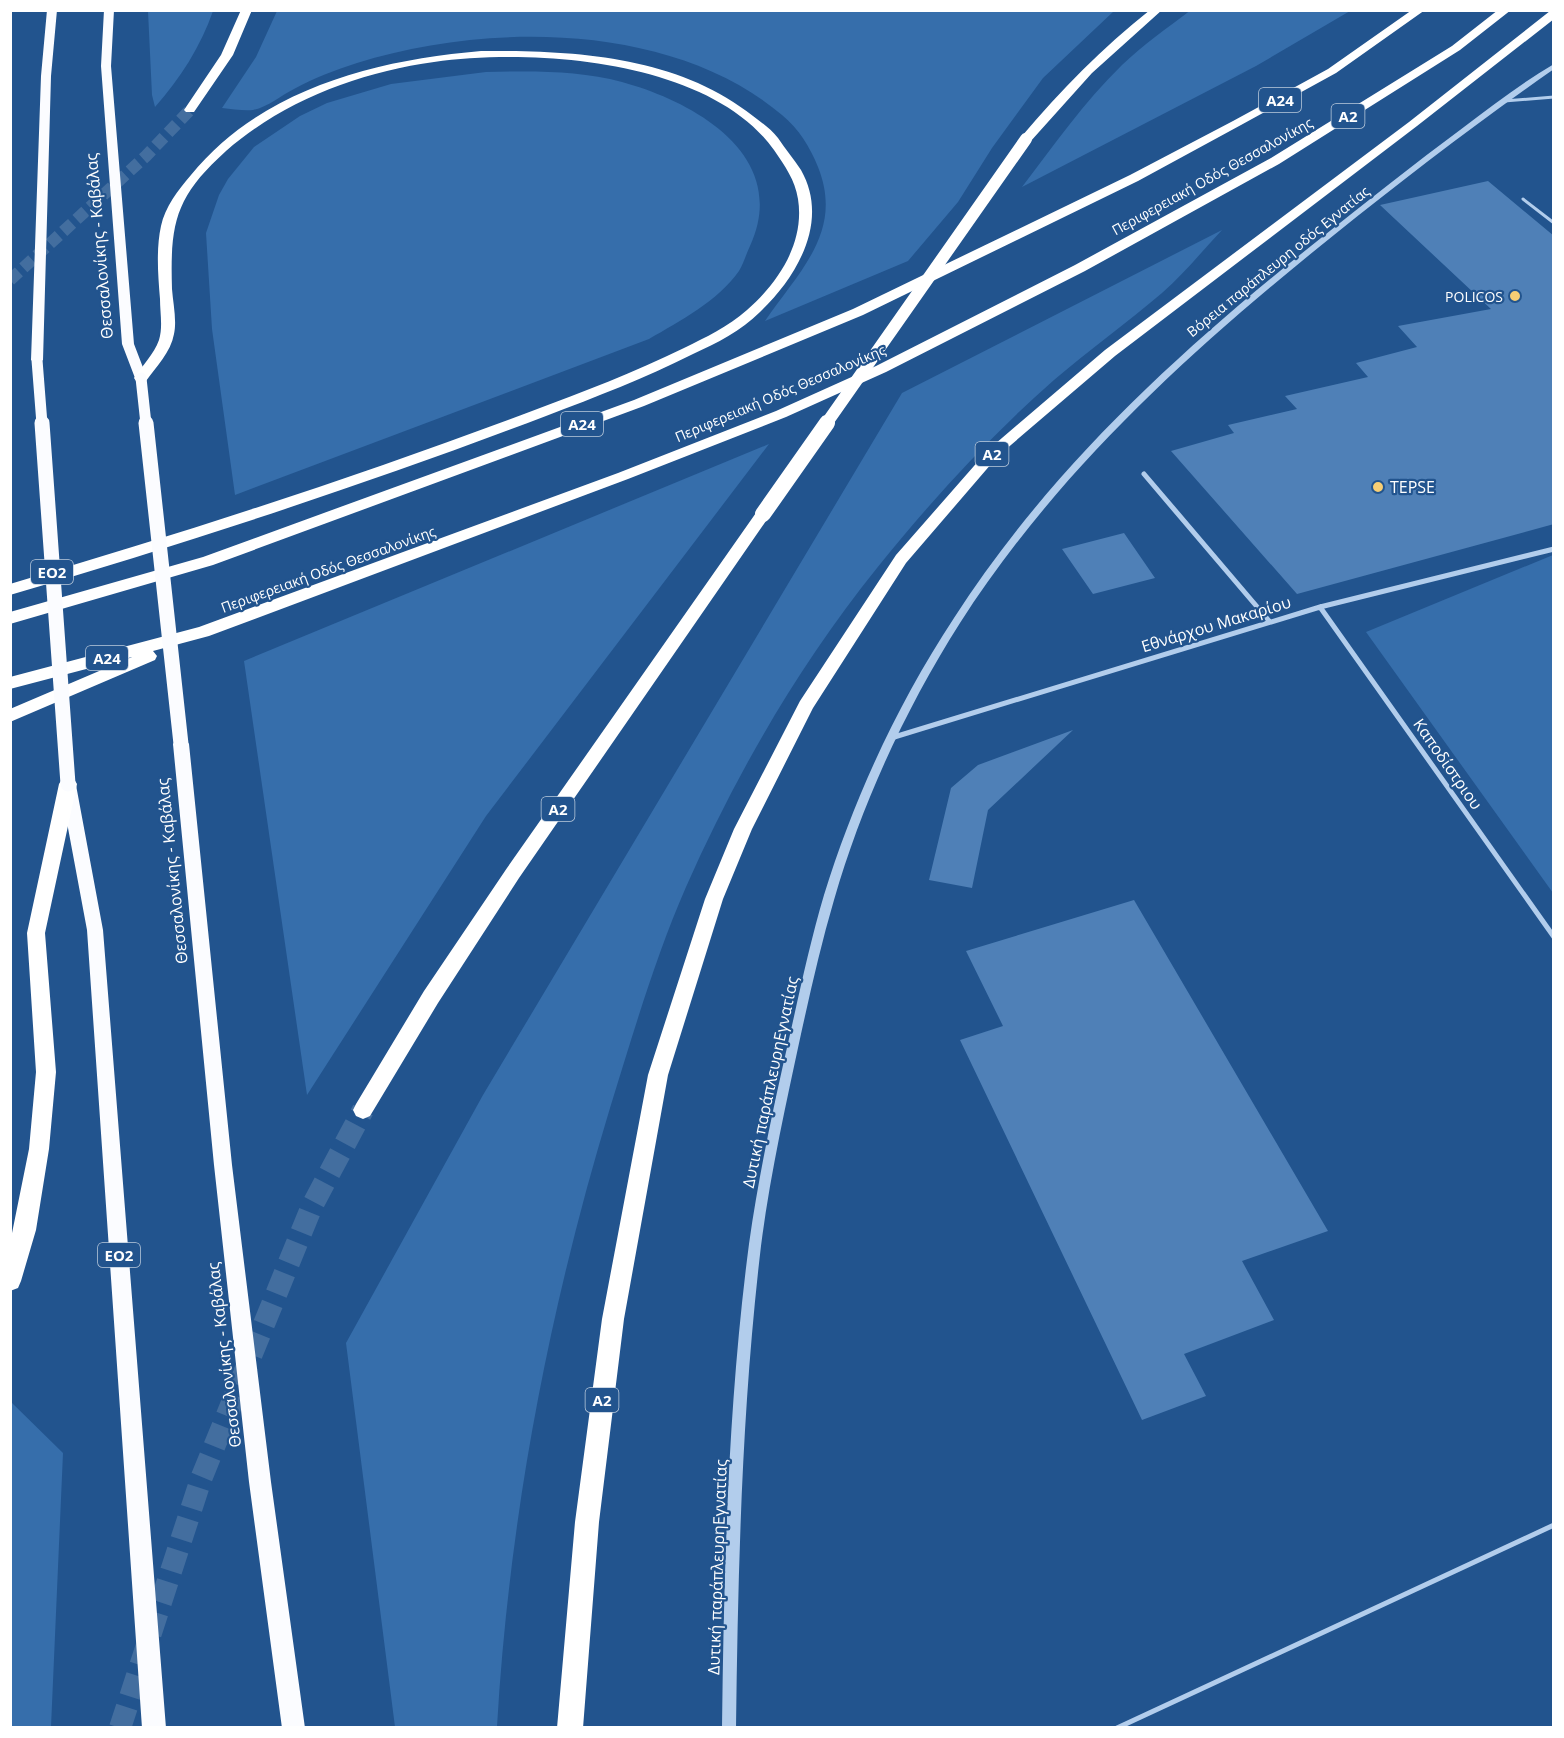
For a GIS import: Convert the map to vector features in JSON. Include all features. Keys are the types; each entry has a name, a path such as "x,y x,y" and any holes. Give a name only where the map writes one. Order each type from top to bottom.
{"highway":[{"name":"ΕΟ2","path":"52,10 46,76 37,360 68,784 95,930 154,1728"},
{"name":"Θεσσαλονίκης - Καβάλας","path":"109,10 105,66 128,344 141,378 230,1224 260,1482 294,1728"},
{"path":"190,110 227,55 248,10"},
{"name":"Α2","path":"363,1110 431,996 507,883 1026,139 1092,66 1123,36 1157,10"},
{"name":"Α24","path":"10,618 208,561 639,403 858,312 1134,178 1237,123 1332,71 1420,10"},
{"name":"Περιφερειακή Οδός Θεσσαλονίκης","path":"10,683 203,632 623,476 780,414 881,369 1080,268 1275,161 1456,48 1506,10"},
{"name":"Α2","path":"570,1728 587,1522 610,1342 657,1075 714,899 748,819 807,705 901,559 993,453 1110,353 1413,124 1554,13"},
{"path":"10,590 199,534 604,390 667,363 720,335 752,313 782,281 798,252 807,220 805,189 790,160 771,136 744,113 714,95 672,77 626,65 577,58 487,53 432,59 386,68 340,82 298,99 257,123 220,151 190,185 170,218 166,247 166,339 141,378"},
{"path":"10,716 203,632"},
{"path":"10,1281 25,1230 37,1161 46,1072 36,933 68,784"}],"street":[{"name":"Βόρεια παράπλευρη οδός Εγνατίας","path":"1044,502 1127,409 1197,343 1310,250 1504,101 1554,66"},
{"path":"1144,474 1270,622"},
{"name":"Δυτική παράπλευρηΕγνατίας","path":"729,1728 733,1524 752,1272 766,1175 812,961 830,894 853,829 891,739 958,618 1044,502"},
{"name":"Εθνάρχου Μακαρίου","path":"891,739 1320,607 1554,549"},
{"name":"Καποδίστριου","path":"1320,607 1554,937"}],"lane":[{"path":"1504,101 1554,97"},
{"path":"1522,199 1554,223"},
{"path":"1117,1728 1554,1525"}],"shaded area":[{"path":"1191,10 1350,11 1256,66 1022,187 1108,79 1138,50"},
{"path":"148,11 213,11 189,62 155,107 152,95"},
{"path":"277,11 1114,11 1043,78 992,148 958,202 908,261 765,321 814,250 822,231 825,190 811,152 794,126 738,84 688,62 634,47 577,39 520,37 463,41 408,50 357,63 309,81 258,109 222,108 256,57"},
{"path":"486,72 554,72 605,78 650,91 679,103 705,119 729,138 747,160 758,185 759,214 750,246 739,271 709,301 649,339 235,495 212,329 206,233 219,195 228,179 254,147 300,116 327,103 391,84"},
{"path":"1222,230 1162,293 1067,369 1030,402 984,447 918,518 848,605 821,643 748,762 705,845 664,941 610,1108 568,1260 535,1414 522,1492 511,1570 497,1727 395,1727 346,1343 483,1095 902,393"},
{"path":"769,444 486,816 307,1095 244,661"},
{"path":"1553,555 1553,893 1366,632"},
{"path":"10,1401 63,1453 51,1727 11,1727"}],"building":[{"name":"TEPSE","path":"1488,181 1554,236 1554,524 1297,594 1171,451 1234,433 1228,425 1297,409 1285,396 1368,377 1356,363 1417,347 1398,326 1491,309 1380,205"},
{"path":"1124,533 1155,578 1093,594 1062,549"},
{"path":"1073,730 988,810 972,888 929,880 951,788 978,765"},
{"path":"1134,900 1328,1231 1242,1261 1274,1320 1184,1354 1206,1396 1142,1420 960,1040 1003,1026 966,951"}],"tunnel":[{"path":"10,280 146,156 190,110"},
{"path":"120,1728 201,1479 312,1206 363,1110"}],"place":[{"name":"POLICOS","path":"1515,296"},
{"name":"TEPSE","path":"1378,487"}]}
